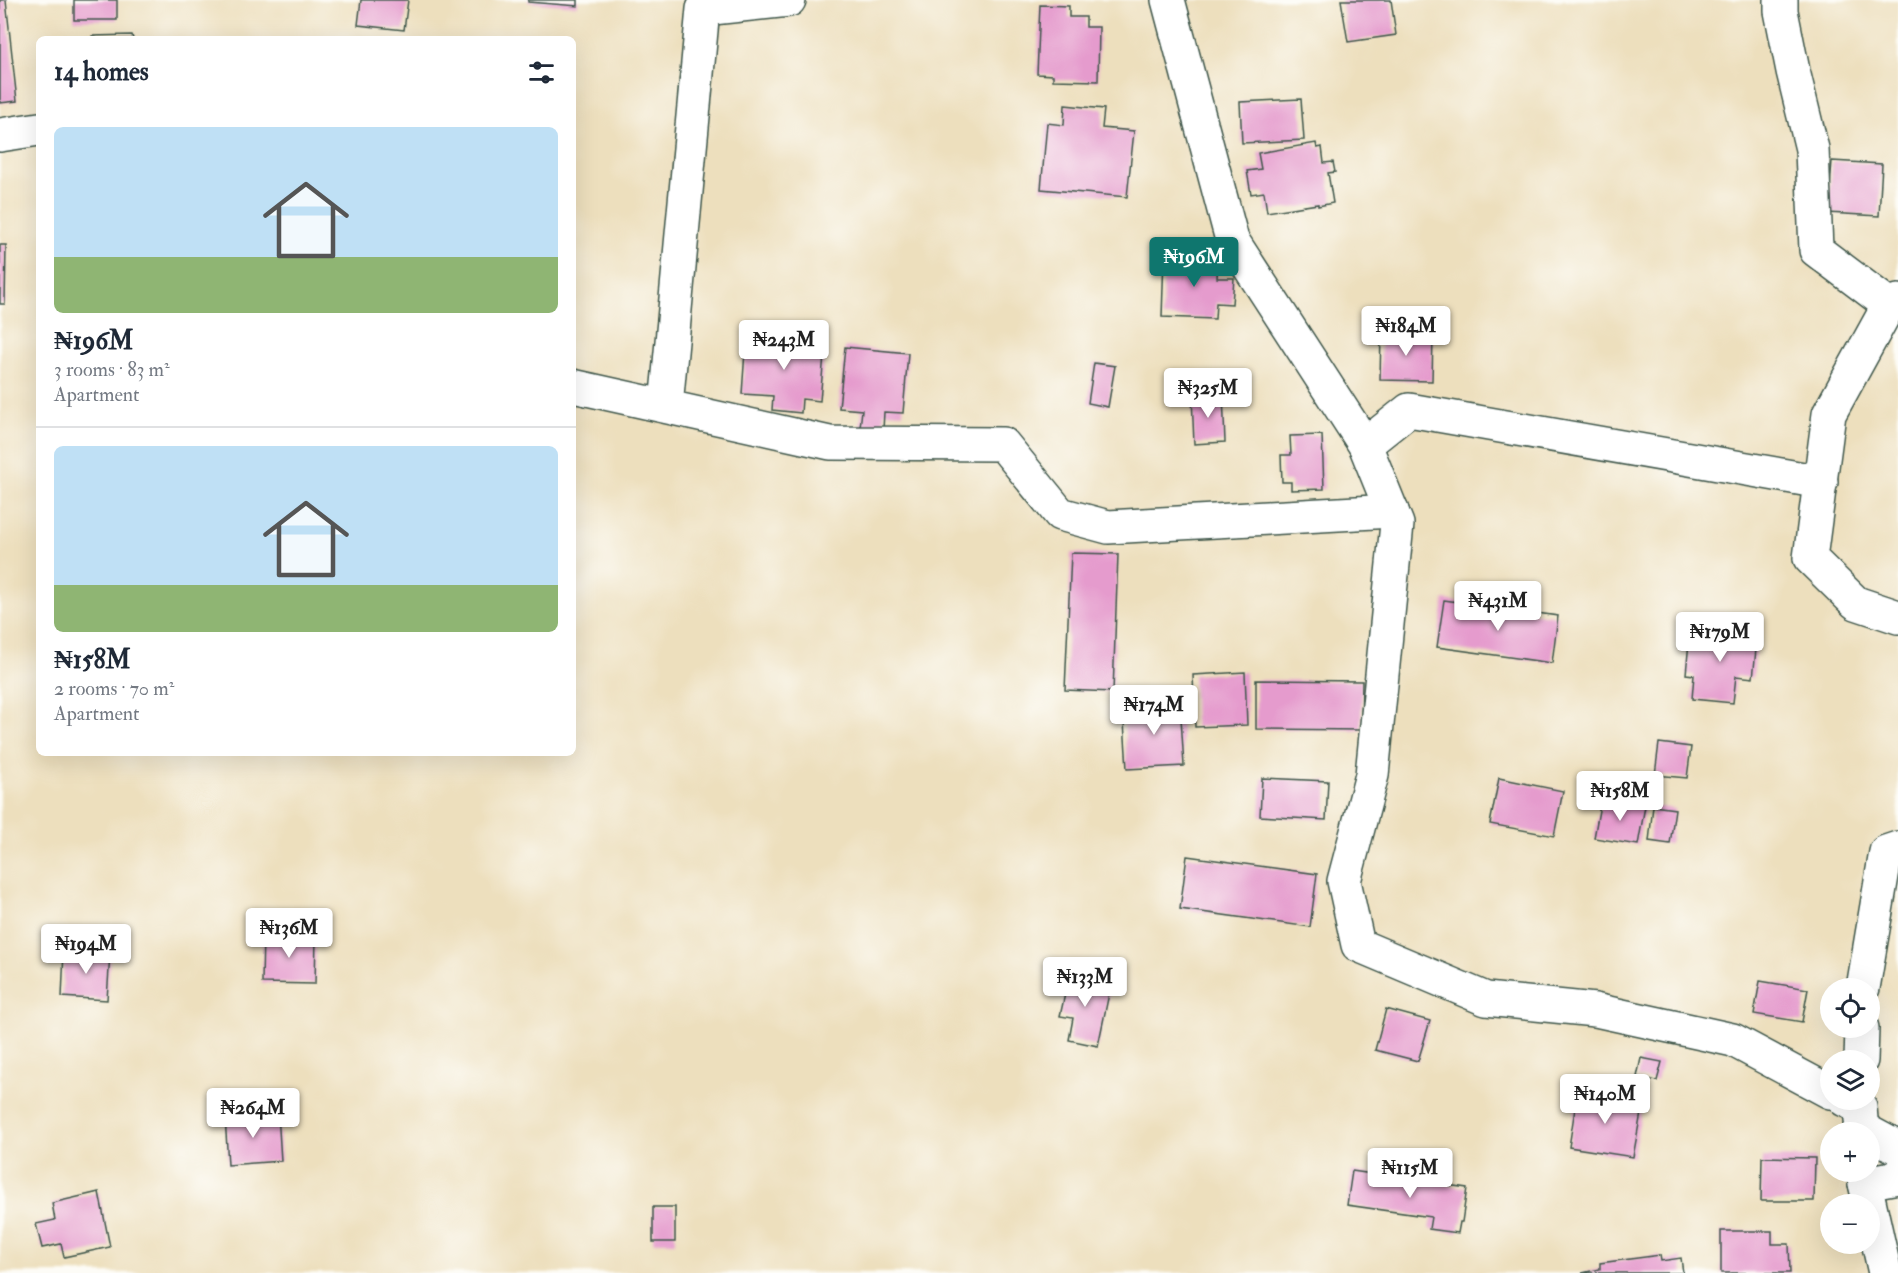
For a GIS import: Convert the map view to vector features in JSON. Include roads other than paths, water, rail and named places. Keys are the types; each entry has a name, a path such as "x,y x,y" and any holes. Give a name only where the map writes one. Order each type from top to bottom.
{"street":[{"path":"666,406 702,9 789,0"},
{"path":"1168,0 1232,240 1365,445 1397,524 1372,775 1344,881 1358,945 1486,999 1595,1010 1733,1040 1820,1087"},
{"path":"1781,0 1791,61 1812,149 1816,250 1893,303 1829,414 1810,558 1856,603 1898,616"},
{"path":"0,135 36,129"},
{"path":"576,387 830,442 1003,444 1060,514 1108,527 1392,511"},
{"path":"1365,445 1409,410 1821,482"},
{"path":"1865,978 1886,852 1898,848"},
{"path":"1857,1113 1898,1148"},
{"path":"1880,1177 1898,1177"},
{"path":"1865,1182 1885,1273"}]}
